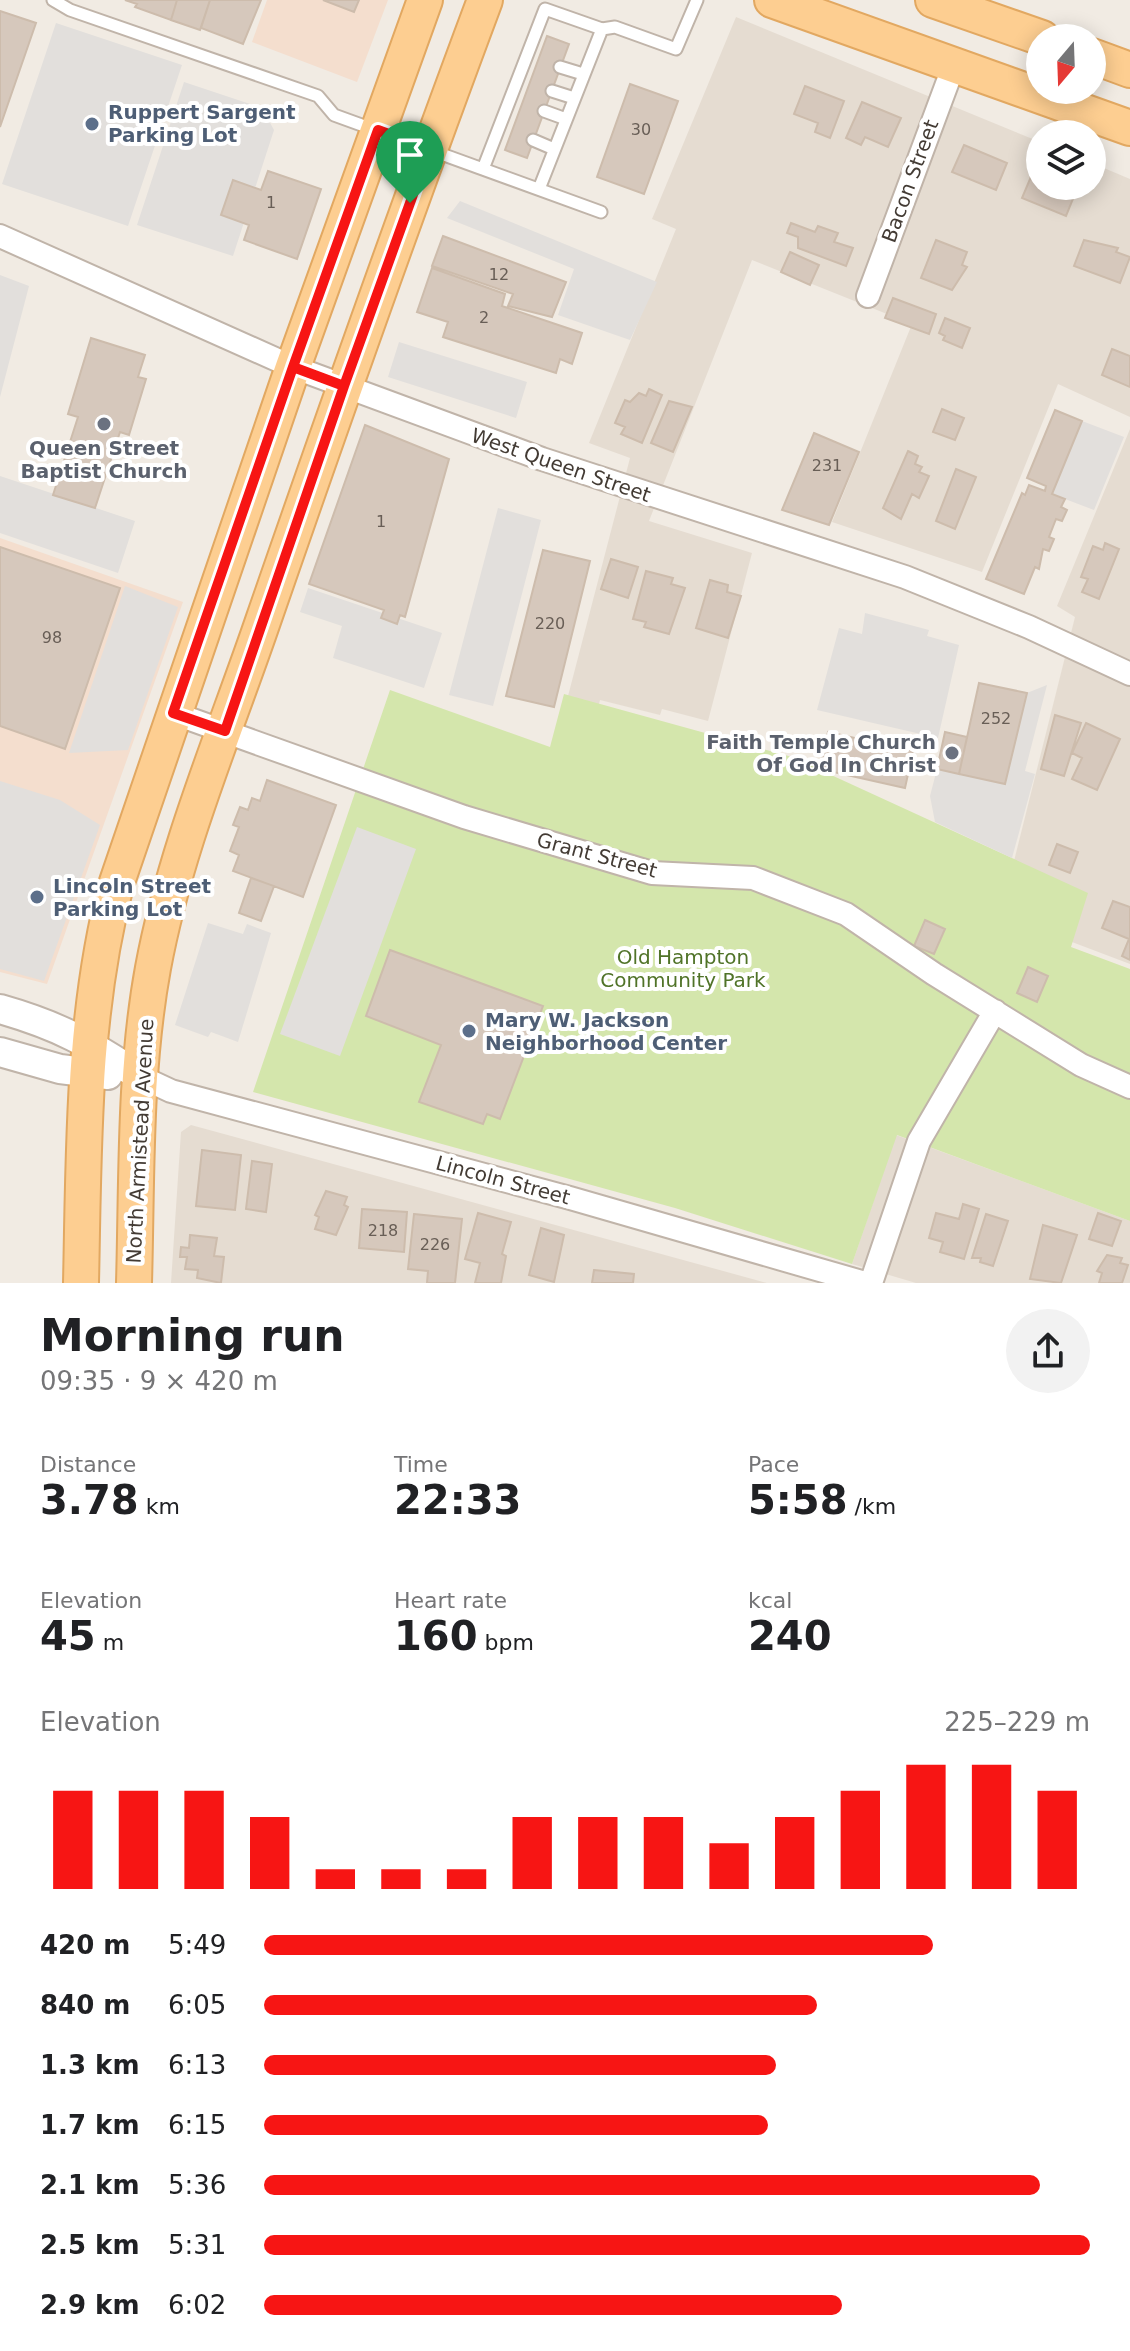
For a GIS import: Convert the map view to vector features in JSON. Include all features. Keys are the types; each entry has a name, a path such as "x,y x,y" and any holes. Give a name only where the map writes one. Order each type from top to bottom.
{"main road":[{"path":"81,1283 86,1058 96,973 116,885 293,367 425,0"},
{"name":"North Armistead Avenue","path":"134,1283 146,1008 162,925 344,386 485,0"},
{"path":"772,0 1130,128"},
{"path":"933,0 1026,32"},
{"path":"1106,61 1130,70"}],"street":[{"name":"Bacon Street","path":"868,296 954,65"},
{"name":"West Queen Street","path":"0,236 293,367 542,459 905,577 1029,627 1130,674"},
{"name":"Grant Street","path":"173,713 439,809 652,873 753,878 846,914 1081,1065 1130,1087"},
{"name":"Lincoln Street","path":"0,1009 50,1023 86,1058"},
{"path":"868,1283 919,1141 995,1011"},
{"name":"Lincoln Street","path":"0,1052 86,1058 171,1091 570,1198 868,1283"}],"lane":[{"path":"53,0 70,10 318,96 334,115 601,212"},
{"path":"483,169 545,9 602,29 615,27 676,49 697,0"},
{"path":"539,189 602,29"},
{"path":"527,55 539,59"},
{"path":"560,67 583,74"},
{"path":"517,79 530,83"},
{"path":"552,91 574,98"},
{"path":"509,99 523,104"},
{"path":"544,111 566,119"},
{"path":"499,127 512,132"},
{"path":"533,140 554,149"}],"shaded area":[{"path":"267,0 388,0 357,82 252,42"},
{"path":"736,17 1026,136 1026,200 1106,200 1106,169 1130,179 1130,417 1058,384 982,572 832,522 912,324 752,260 649,521 752,553 708,721 662,709 660,715 600,700 584,758 555,746 630,458 589,443 676,229 652,219"},
{"name":"Ruppert Sargent Parking Lot","path":"56,23 182,65 128,226 2,184"},
{"path":"184,82 262,108 274,130 233,256 137,225"},
{"path":"460,201 657,282 630,340 558,315 574,269 447,218"},
{"path":"0,275 29,286 0,397"},
{"path":"399,342 527,382 516,418 388,377"},
{"path":"1082,421 1124,437 1094,510 1052,494"},
{"path":"1130,429 1130,964 1072,942 1013,865 1075,617 1057,606"},
{"path":"0,476 135,521 118,573 0,533"},
{"path":"498,508 541,520 493,706 449,695"},
{"path":"0,538 183,602 47,984 0,972"},
{"path":"125,586 178,607 128,750 69,753"},
{"path":"308,588 442,633 424,688 333,658 342,626 300,612"},
{"path":"865,613 929,630 927,636 959,645 938,738 817,710 839,628 862,634"},
{"path":"1047,685 1025,771 1035,774 1012,858 935,822 930,796 937,769 1005,783 1027,693"},
{"name":"Lincoln Street Parking Lot","path":"0,781 60,800 100,825 44,981 0,969"},
{"path":"357,827 416,849 340,1056 280,1034"},
{"path":"208,923 243,934 247,924 271,933 238,1042 211,1032 208,1037 175,1025"},
{"path":"191,1125 767,1283 171,1283 181,1132"},
{"path":"896,1135 1130,1221 1130,1283 916,1283 852,1264"}],"green space":[{"name":"Old Hampton Community Park","path":"390,690 550,747 564,694 792,757 1088,893 1071,947 1130,969 1130,1221 897,1135 852,1264 675,1208 253,1092"}],"building":[{"path":"125,0 177,0 171,20 135,7 137,4"},
{"path":"177,0 210,0 200,30 171,20"},
{"path":"210,0 261,0 243,44 201,28"},
{"path":"323,0 359,0 354,12"},
{"path":"0,11 36,23 0,127"},
{"path":"547,36 569,44 527,158 505,150"},
{"path":"630,84 678,101 644,194 597,177"},
{"path":"805,86 844,101 830,138 815,132 818,123 794,114"},
{"path":"862,102 901,118 888,147 865,137 861,145 846,138"},
{"path":"964,145 1007,163 996,190 952,172"},
{"path":"268,171 321,189 297,259 244,240 249,225 221,215 233,180 261,190"},
{"path":"1027,200 1073,200 1066,216"},
{"path":"791,223 815,232 818,226 838,233 834,242 853,248 846,266 798,248 798,237 787,233"},
{"path":"443,236 566,282 552,317 508,306 513,294 432,266"},
{"path":"936,240 967,252 962,265 967,267 952,290 921,278"},
{"path":"1084,240 1118,248 1116,252 1130,257 1120,283 1074,266"},
{"path":"790,252 819,265 810,285 781,272"},
{"path":"432,268 505,294 502,306 582,333 572,364 560,359 556,373 443,337 448,322 417,312"},
{"path":"893,298 936,314 929,334 885,318"},
{"path":"945,318 970,328 962,348 943,340 945,336 939,333"},
{"name":"Queen Street Baptist Church","path":"91,338 145,355 138,377 146,379 129,435 120,432 95,508 53,495 78,417 68,414"},
{"path":"1112,349 1130,356 1130,387 1102,375"},
{"path":"649,389 662,395 642,443 621,434 625,427 615,423 625,400 630,402 639,393 646,396"},
{"path":"669,401 692,407 673,452 651,443"},
{"path":"942,409 964,418 955,440 933,432"},
{"path":"1055,410 1082,421 1052,494 1065,499 1061,507 1067,510 1062,521 1056,519 1049,537 1054,539 1049,551 1043,549 1039,569 1035,567 1024,594 986,579 1022,493 1025,495 1029,485 1045,491 1046,486 1027,478"},
{"path":"365,425 449,459 405,617 400,615 397,624 381,618 384,610 309,584"},
{"path":"814,433 859,452 829,525 782,510"},
{"path":"908,451 918,456 915,464 922,467 919,472 929,476 919,498 912,494 901,519 883,508"},
{"path":"956,469 976,477 955,529 936,521"},
{"path":"1105,543 1119,549 1099,599 1082,592 1088,579 1081,577 1093,546 1103,550"},
{"path":"0,547 120,588 65,749 0,726"},
{"path":"543,550 590,561 554,707 506,696"},
{"path":"611,559 638,567 628,598 601,589"},
{"path":"646,571 673,578 671,584 685,588 669,634 644,627 646,622 633,619"},
{"path":"710,580 728,585 727,592 741,596 728,638 696,628"},
{"path":"979,683 1027,693 1005,784 959,774"},
{"path":"1055,715 1081,723 1064,776 1041,769"},
{"path":"1086,723 1120,739 1097,790 1072,779 1082,758 1072,753"},
{"path":"828,732 913,751 905,788 820,769"},
{"name":"Faith Temple Church Of God In Christ","path":"945,732 967,737 959,774 937,769"},
{"path":"267,780 336,805 303,897 233,871 239,855 230,851 239,827 233,825 240,807 248,810 252,798 260,801"},
{"path":"1057,844 1078,852 1070,873 1049,865"},
{"path":"251,878 274,886 261,921 239,913"},
{"path":"1113,901 1130,907 1130,960 1122,956 1129,939 1102,928"},
{"path":"925,920 945,929 934,954 914,946"},
{"name":"Mary W. Jackson Neighborhood Center","path":"390,950 543,1006 500,1119 487,1114 483,1124 419,1102 441,1045 366,1016"},
{"path":"1028,967 1048,976 1037,1002 1017,993"},
{"path":"202,1150 241,1155 235,1210 196,1206"},
{"path":"252,1161 272,1164 266,1212 246,1209"},
{"path":"326,1191 347,1197 344,1205 348,1207 336,1235 315,1229 319,1217 315,1215"},
{"path":"963,1204 979,1209 964,1259 940,1252 943,1242 929,1238 936,1213 959,1219"},
{"path":"362,1209 407,1212 404,1252 359,1248"},
{"path":"478,1213 511,1222 502,1254 506,1256 501,1283 475,1283 480,1263 465,1259"},
{"path":"1098,1213 1121,1221 1112,1246 1089,1239"},
{"path":"414,1214 462,1219 455,1283 427,1283 428,1271 408,1269"},
{"path":"986,1214 1008,1221 993,1266 980,1262 981,1258 972,1258"},
{"path":"1043,1225 1077,1235 1061,1283 1030,1279"},
{"path":"541,1228 564,1235 554,1282 529,1275"},
{"path":"190,1235 217,1238 214,1256 224,1257 221,1283 197,1278 198,1270 185,1269 187,1257 180,1257 181,1247 189,1248"},
{"path":"1107,1255 1122,1258 1120,1263 1128,1265 1122,1283 1099,1283 1102,1273 1097,1271"},
{"path":"594,1270 634,1274 633,1283 592,1283"}],"place":[{"name":"Ruppert Sargent Parking Lot","path":"92,124"},
{"name":"Queen Street Baptist Church","path":"104,424"},
{"name":"Faith Temple Church Of God In Christ","path":"952,753"},
{"name":"Lincoln Street Parking Lot","path":"37,897"},
{"name":"Mary W. Jackson Neighborhood Center","path":"469,1031"}],"route":[{"path":"410,203 344,386 293,367 173,713 225,731 344,386 293,367 378,130 429,149 410,203"}]}
